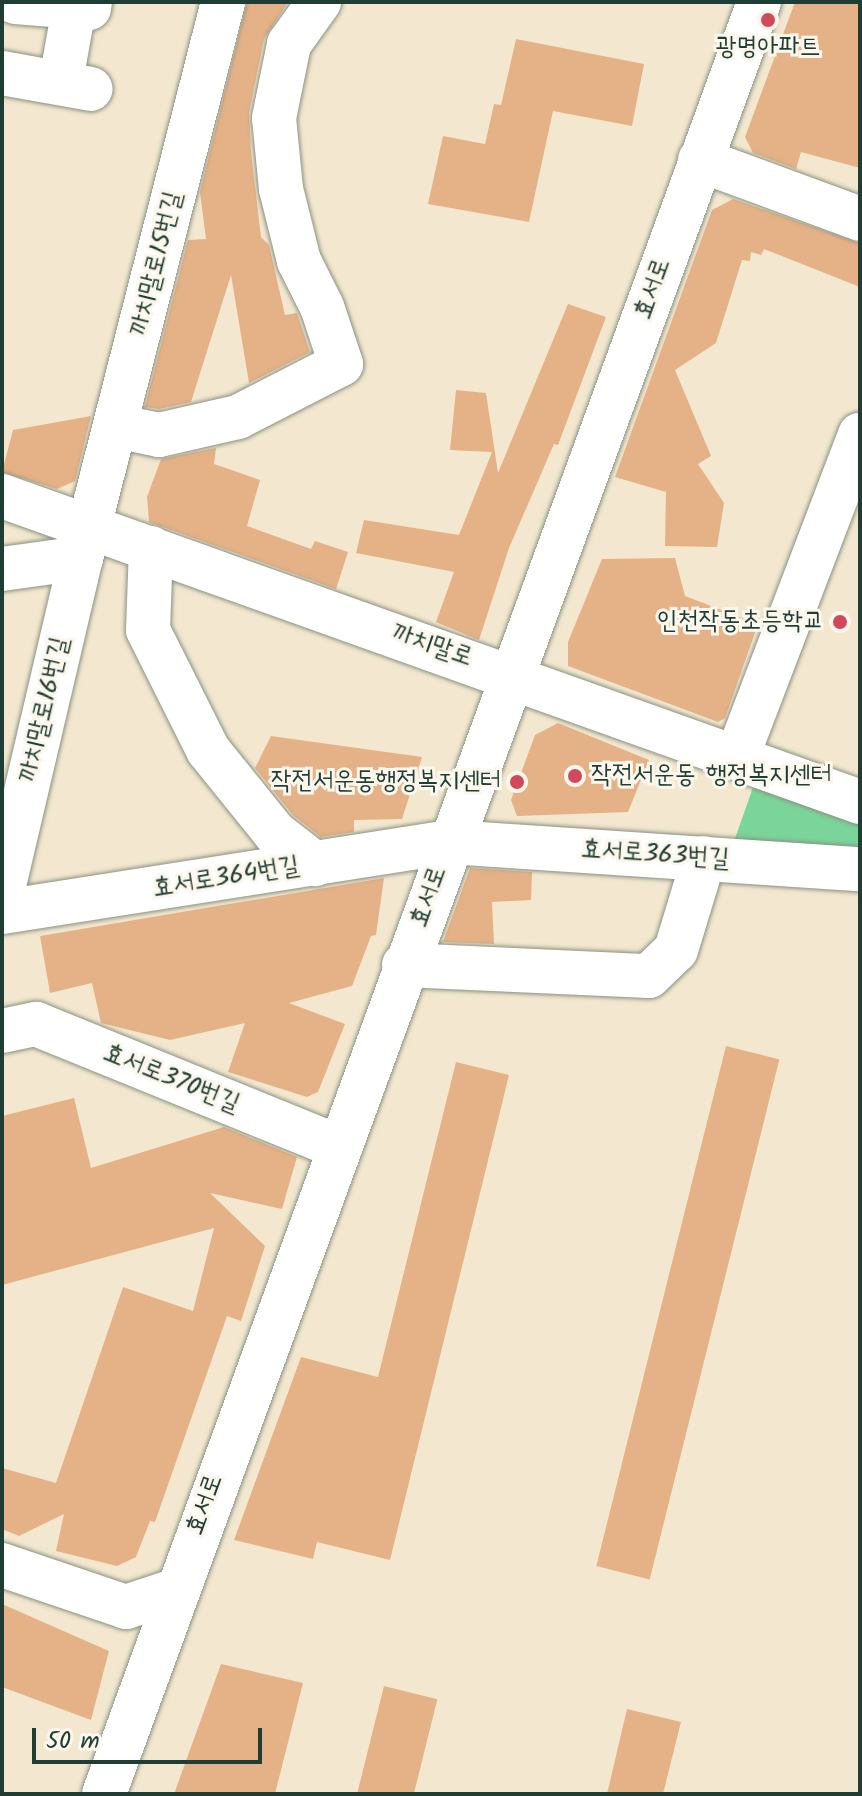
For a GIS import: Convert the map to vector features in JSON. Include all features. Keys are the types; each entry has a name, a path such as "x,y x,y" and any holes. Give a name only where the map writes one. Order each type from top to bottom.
{"street":[{"path":"2,21 7,2"},
{"path":"2,73 76,85 82,5 15,2"},
{"name":"까치말로15번길","path":"85,542 223,2"},
{"path":"116,426 159,435 238,417 341,364 299,261 281,189 274,118 289,44 319,2"},
{"name":"효서로","path":"104,1794 174,1591 759,2"},
{"path":"700,160 860,219"},
{"path":"737,757 860,435"},
{"name":"까치말로","path":"2,496 85,542 151,548 511,674 860,802"},
{"path":"2,569 85,542"},
{"name":"까치말로16번길","path":"2,894 85,542"},
{"path":"151,548 148,630 208,750 275,833 315,864"},
{"name":"효서로364번길","path":"2,912 449,842"},
{"name":"효서로363번길","path":"449,842 860,869"},
{"path":"404,965 649,976 676,950 704,858"},
{"name":"효서로370번길","path":"2,1031 36,1024 337,1146"},
{"path":"2,1565 126,1607 174,1591"}],"green space":[{"path":"757,776 860,819 860,856 732,847"}],"building":[{"path":"247,2 288,2 264,39 249,113 251,152 261,237 269,245 285,315 297,313 310,352 249,383 231,275 191,402 159,409 145,407 188,240 206,239 200,192"},
{"path":"795,2 860,2 860,168 801,152 796,169 753,153 745,137"},
{"path":"516,39 644,64 632,126 553,111 529,222 428,204 443,136 485,144 494,104 501,105"},
{"path":"733,199 860,243 860,287 764,249 761,255 751,252 750,261 742,260 716,343 675,370 711,456 698,464 724,503 717,547 665,546 666,492 615,477 712,210"},
{"path":"568,304 606,317 558,445 554,444 509,548 479,640 436,622 454,572 356,553 364,520 459,535 492,452 450,450 456,390 486,393 498,473"},
{"path":"91,416 75,481 57,489 2,472 13,430"},
{"path":"216,448 214,464 260,480 247,526 311,549 315,541 348,552 336,589 149,522 147,497 161,459"},
{"path":"675,558 685,596 758,624 725,718 718,722 568,666 568,642 602,559"},
{"path":"558,723 649,760 628,812 517,816 511,800 535,735"},
{"path":"271,736 422,757 402,819 354,820 354,832 321,837 293,815 255,768"},
{"path":"470,868 532,872 531,900 492,902 494,944 443,942"},
{"path":"384,878 376,935 371,936 352,986 289,1003 345,1024 318,1092 307,1097 228,1072 245,1023 170,1040 101,1023 92,983 50,993 40,936"},
{"path":"726,1046 779,1059 650,1579 596,1566"},
{"path":"456,1062 509,1075 390,1560 317,1542 313,1559 234,1540 301,1357 378,1377"},
{"path":"74,1098 91,1168 224,1127 297,1157 282,1209 210,1193 265,1246 241,1321 227,1316 155,1522 150,1521 136,1557 117,1566 56,1551 64,1514 19,1536 2,1529 2,1468 56,1483 123,1287 193,1311 214,1228 2,1285 2,1116"},
{"path":"2,1604 109,1651 91,1720 2,1687"},
{"path":"221,1664 303,1683 275,1794 174,1794"},
{"path":"384,1686 437,1699 414,1794 357,1794"},
{"path":"627,1709 681,1722 663,1794 607,1794"}],"place":[{"name":"광명아파트","path":"768,20"},
{"name":"인천작동초등학교","path":"840,622"},
{"name":"작전서운동 행정복지센터","path":"575,776"},
{"name":"작전서운동행정복지센터","path":"517,782"}]}
